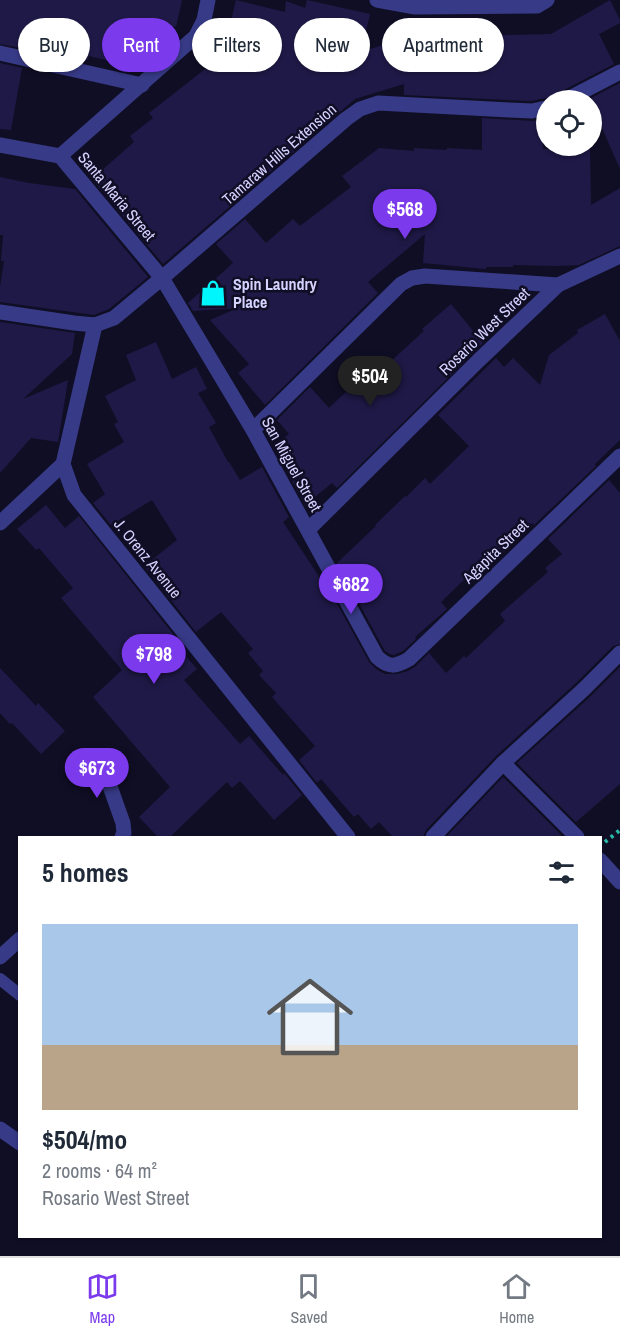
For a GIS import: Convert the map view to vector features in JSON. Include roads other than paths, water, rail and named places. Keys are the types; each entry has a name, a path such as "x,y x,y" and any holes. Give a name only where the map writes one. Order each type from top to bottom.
{"street":[{"path":"60,156 196,36 204,20 208,0"},
{"path":"377,0 415,7 537,6 547,0"},
{"path":"0,53 142,85"},
{"path":"585,90 620,72"},
{"name":"Tamaraw Hills Extension","path":"95,325 114,318 360,109 378,103 536,110"},
{"name":"Santa Maria Street","path":"0,145 60,156 162,278"},
{"path":"253,430 401,284 412,278 424,276 558,285 620,256"},
{"name":"San Miguel Street","path":"162,278 253,430 377,657 390,665"},
{"name":"Rosario West Street","path":"308,530 558,285"},
{"path":"0,312 95,325 63,464 0,523"},
{"name":"Agapita Street","path":"390,665 400,664 409,658 620,456"},
{"name":"J. Orenz Avenue","path":"63,464 74,495 347,836"},
{"path":"434,836 503,763 620,653"},
{"path":"101,761 123,823 122,836"},
{"path":"503,763 576,836"},
{"path":"602,862 620,882"},
{"path":"0,957 18,941"},
{"path":"0,1129 18,1142"}],"lane":[{"path":"0,979 18,994"}],"place":[{"name":"Spin Laundry Place","path":"213,293"}]}
